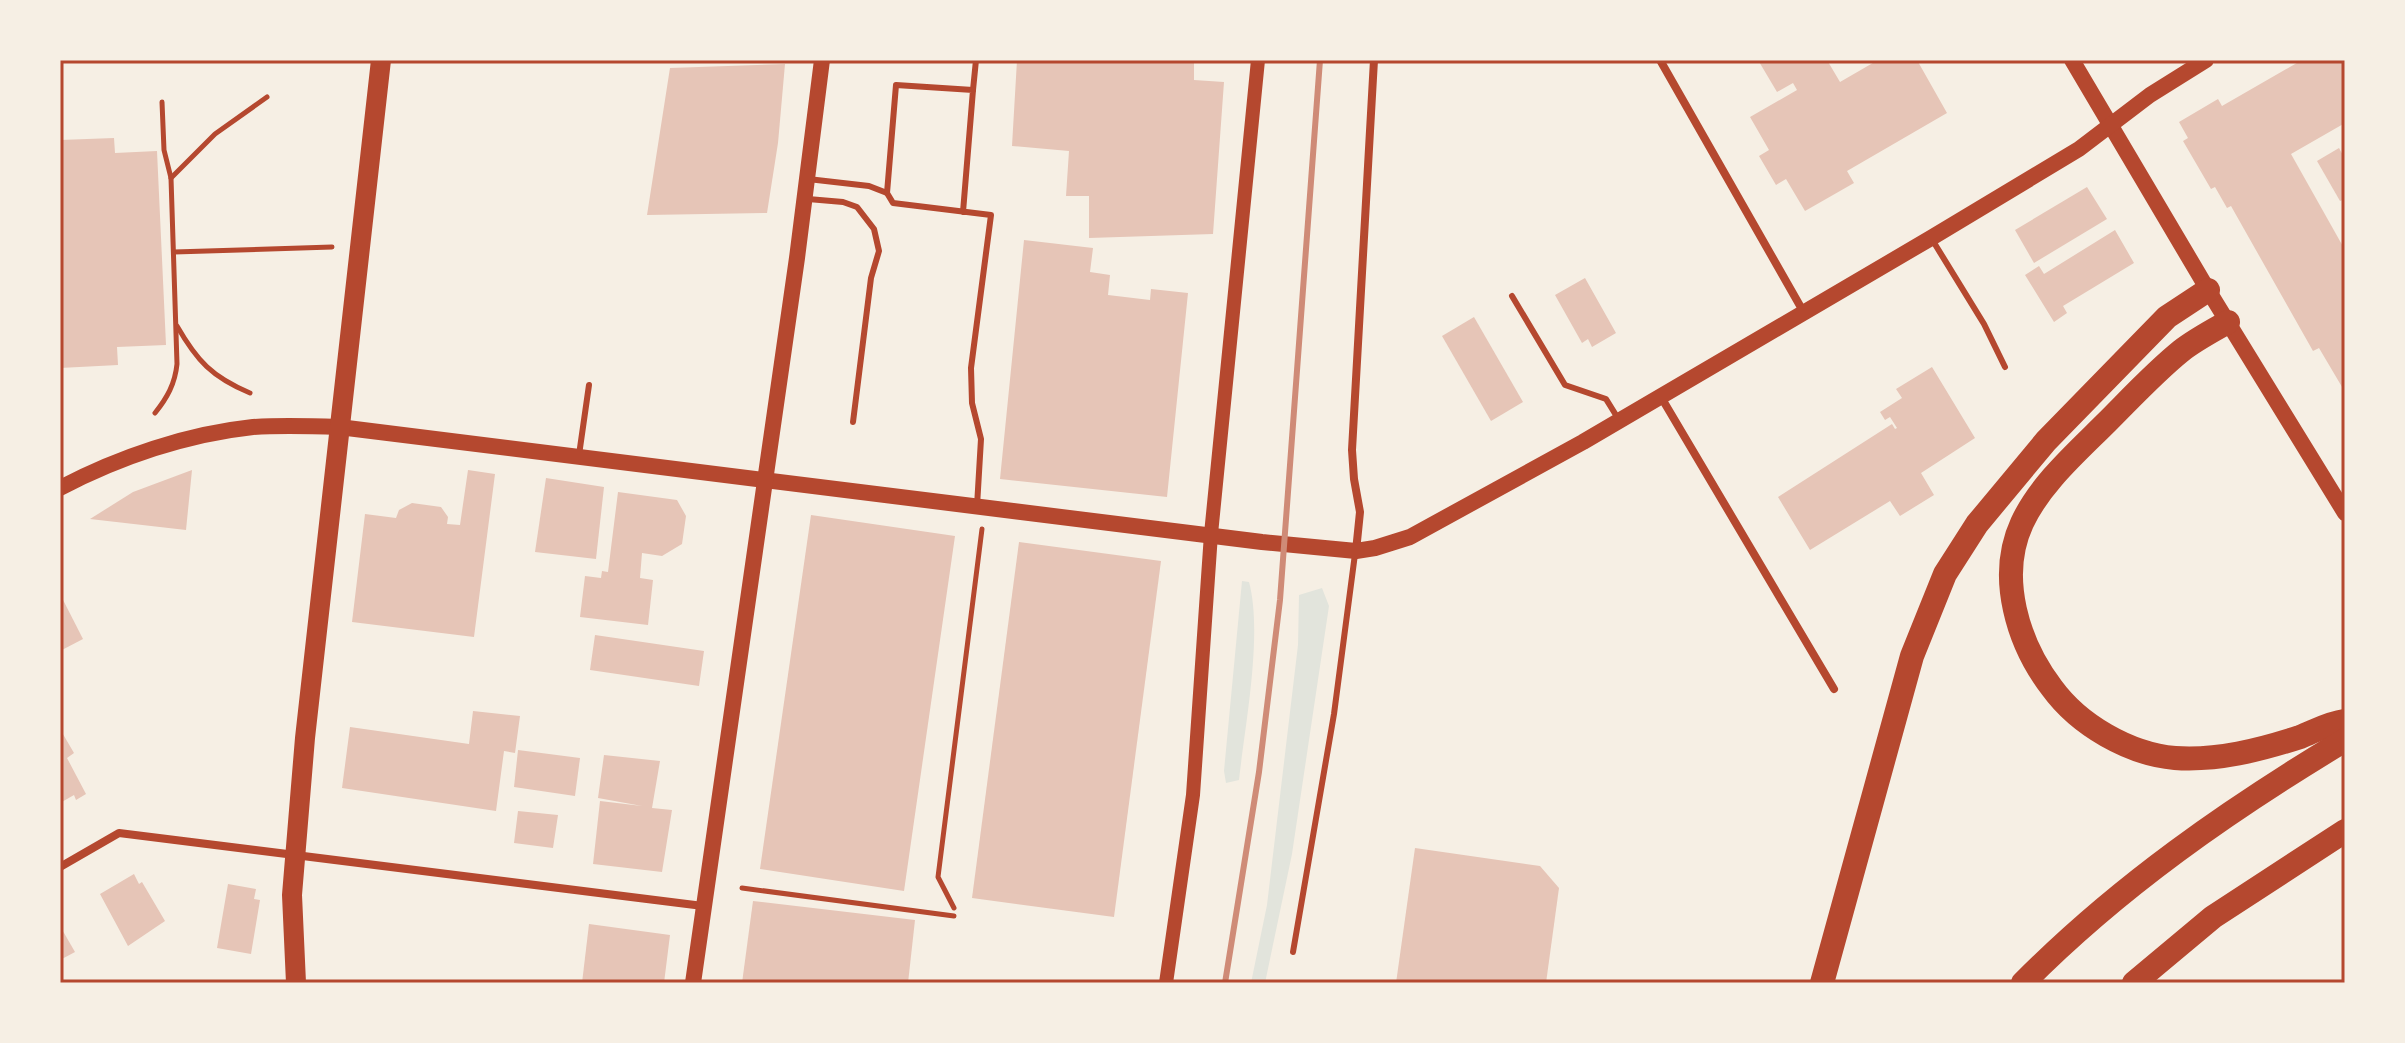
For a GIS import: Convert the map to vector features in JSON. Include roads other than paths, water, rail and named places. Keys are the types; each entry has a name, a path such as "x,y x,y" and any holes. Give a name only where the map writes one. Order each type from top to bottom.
{"highway":[{"path":"1822,983 1912,656 1945,574 1977,524 2046,441 2167,317 2208,290"},
{"path":"2228,322 2182,350 2091,438 2038,497 2021,524 2013,553 2011,579 2015,611 2035,667 2057,695 2083,719 2116,741 2150,753 2175,758 2220,757 2259,749 2345,721"},
{"path":"2023,983 2085,924 2174,852 2228,813 2345,740"},
{"path":"2134,983 2213,917 2345,831"}],"main road":[{"path":"296,983 291,923 305,738 381,60"},
{"path":"693,983 808,179 822,60"},
{"path":"2072,60 2345,513"},
{"path":"60,488 112,463 155,448 208,436 252,427 339,427 1262,542 1356,551 1375,548 1410,537 1661,396 1931,238 2079,149 2206,60"}],"street":[{"path":"1166,983 1193,795 1211,534 1258,60"},
{"path":"1356,551 1360,512 1352,450 1374,60"},
{"path":"1660,60 1803,311"},
{"path":"1661,396 1834,689"},
{"path":"60,867 119,833 703,906"}],"lane":[{"path":"963,212 976,60"},
{"path":"973,90 896,85 887,193 893,203 991,215 971,368 972,403 981,439 977,506"},
{"path":"808,179 869,186 887,193"},
{"path":"804,199 843,202 857,207 874,229 879,251 871,278 853,422"},
{"path":"1931,238 1984,324 2005,367"},
{"path":"1512,296 1565,385 1606,399 1619,420"},
{"path":"579,455 589,385"},
{"path":"1293,952 1334,714 1356,551"}],"railway":[{"path":"1225,983 1259,772 1280,600 1320,60"}]}
